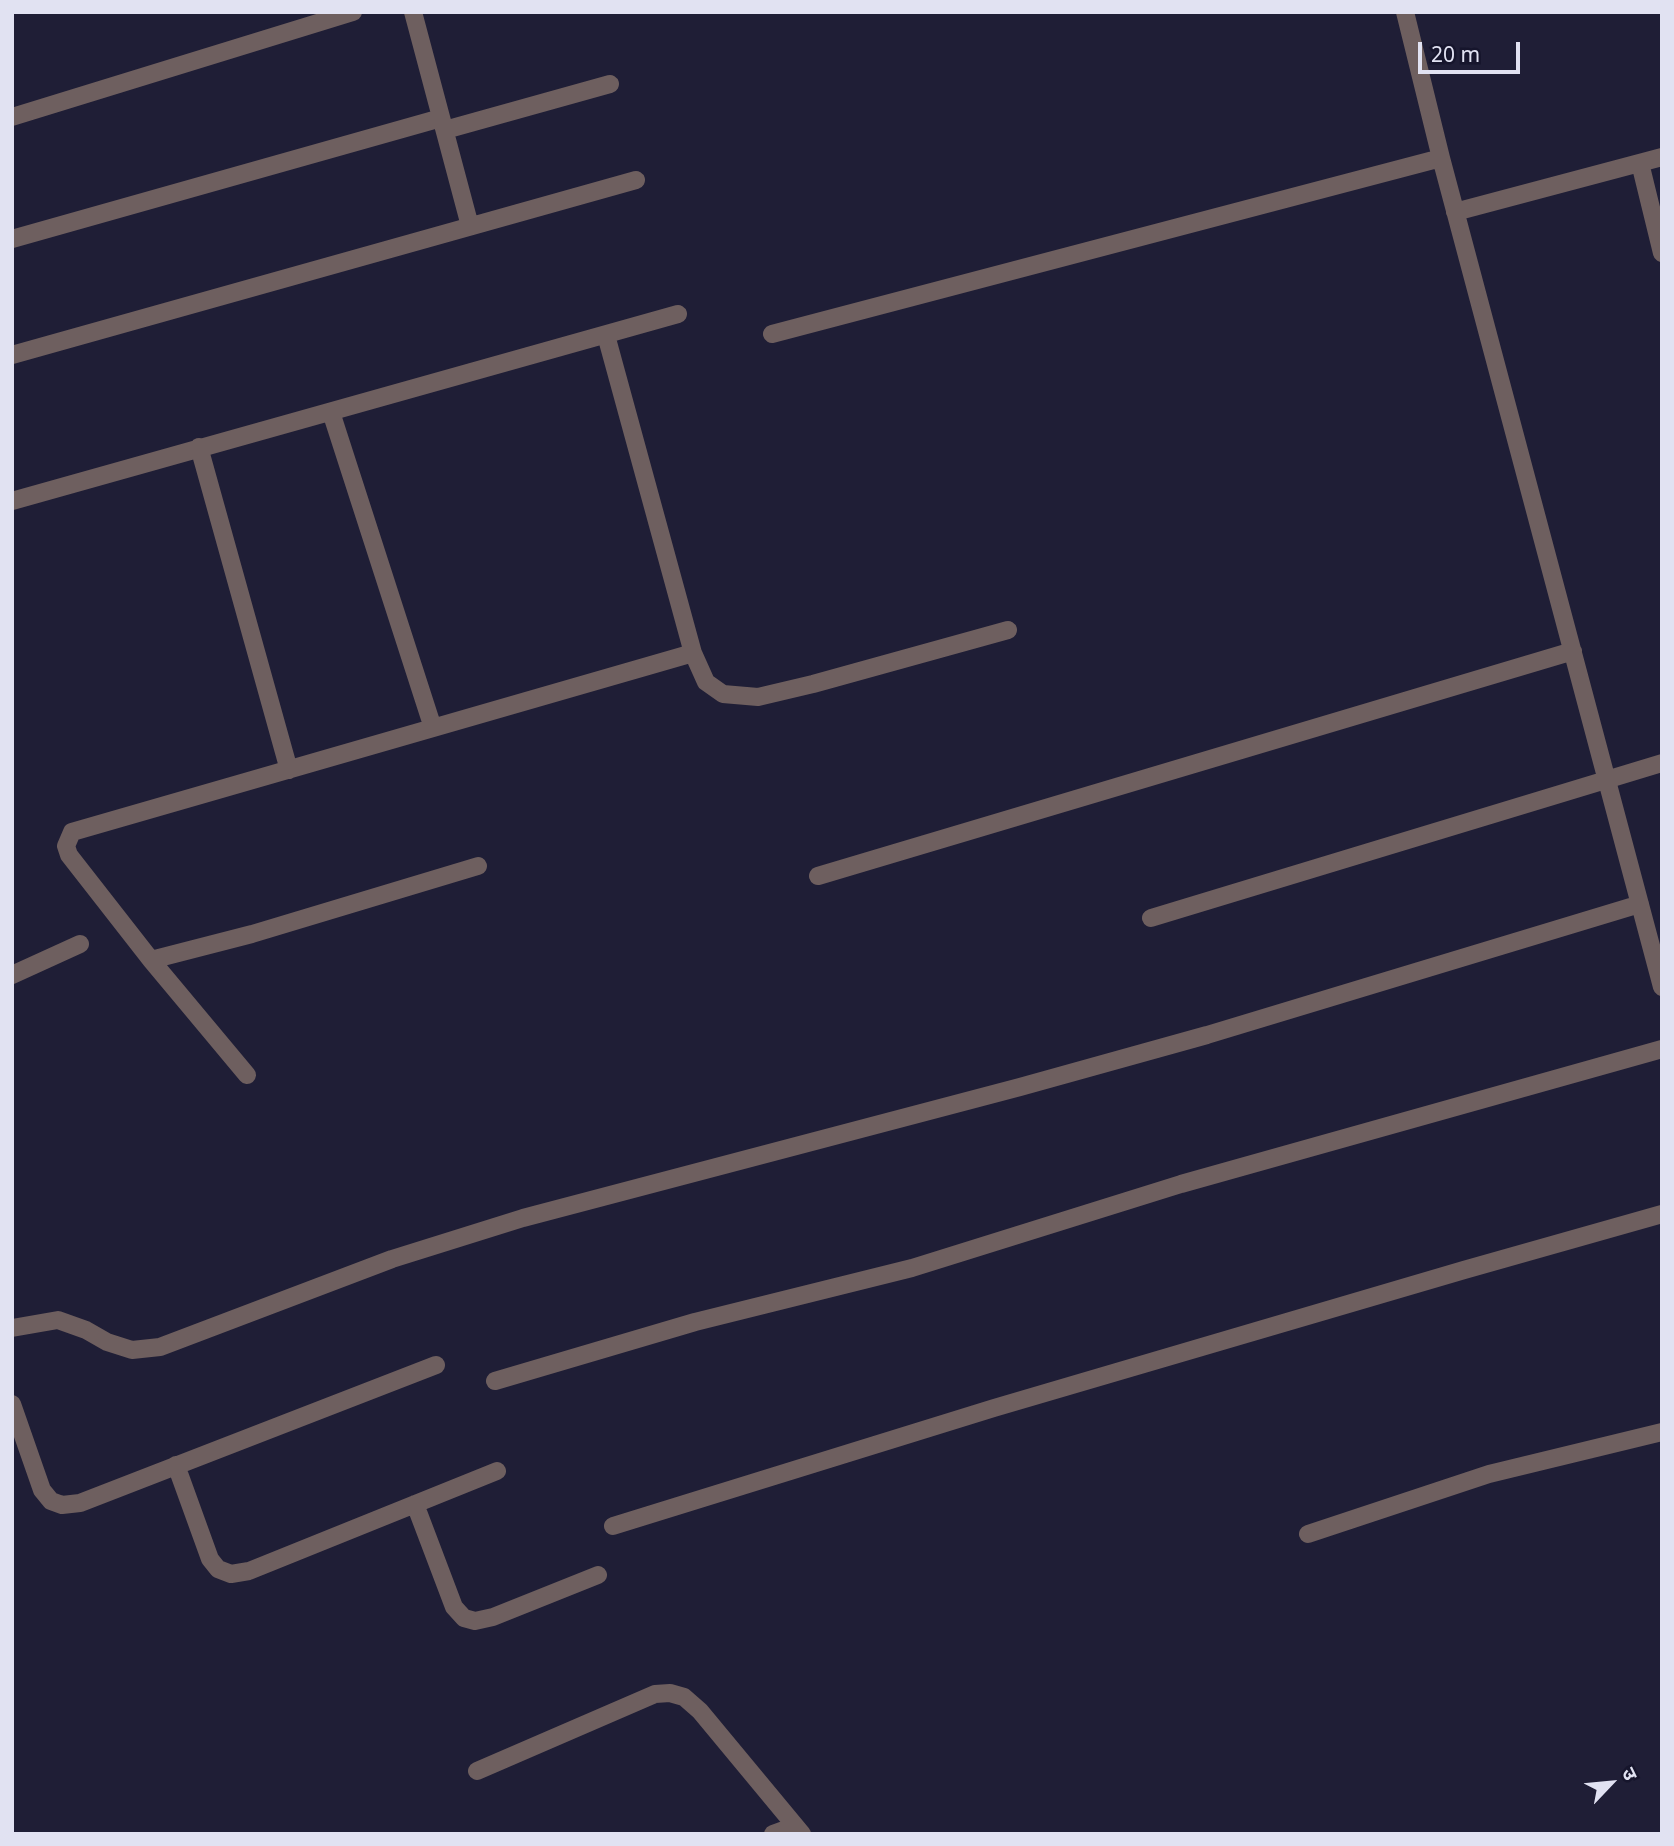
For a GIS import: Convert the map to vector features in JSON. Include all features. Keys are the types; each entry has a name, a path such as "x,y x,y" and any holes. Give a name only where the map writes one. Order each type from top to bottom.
{"street":[{"path":"12,117 353,12"},
{"path":"413,12 470,226"},
{"path":"1405,12 1455,212 1661,985"},
{"path":"12,239 443,124 610,84"},
{"path":"1455,212 1662,157"},
{"path":"772,334 1441,158"},
{"path":"1640,163 1662,253"},
{"path":"12,355 636,180"},
{"path":"12,501 678,314"},
{"path":"606,335 693,653 706,682 723,694 758,696 813,684 1008,630"},
{"path":"331,412 433,728"},
{"path":"199,447 289,770"},
{"path":"818,876 1573,651"},
{"path":"247,1075 151,960 69,855 66,846 72,832 693,653"},
{"path":"1151,918 1662,764"},
{"path":"151,960 252,934 478,866"},
{"path":"12,1328 58,1320 132,1350 160,1347 392,1259 523,1218 1207,1035 1640,904"},
{"path":"12,975 80,944"},
{"path":"495,1381 695,1322 912,1268 1181,1184 1662,1049"},
{"path":"613,1526 994,1408 1662,1214"},
{"path":"12,1404 42,1490 51,1501 62,1506 80,1503 436,1364"},
{"path":"1308,1534 1489,1474 1662,1432"},
{"path":"176,1465 210,1559 218,1569 231,1574 249,1571 497,1471"},
{"path":"415,1504 454,1606 464,1618 475,1621 493,1617 598,1575"},
{"path":"477,1771 655,1694 670,1693 684,1697 700,1711 799,1830"},
{"path":"773,1834 799,1830"}]}
